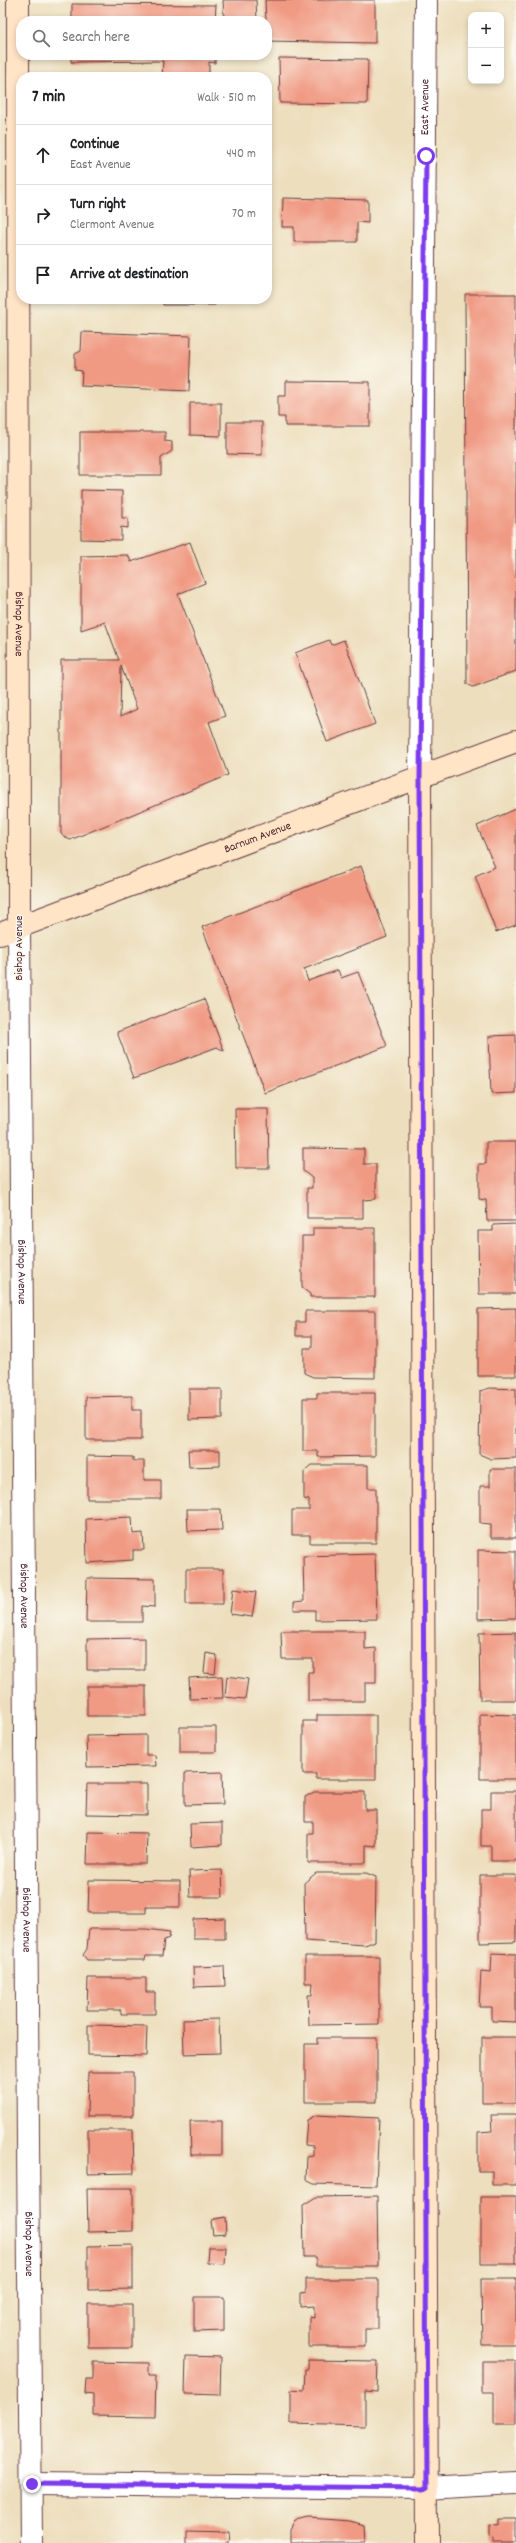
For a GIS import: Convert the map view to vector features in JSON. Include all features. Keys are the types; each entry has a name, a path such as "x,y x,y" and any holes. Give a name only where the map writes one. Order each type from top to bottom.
{"street":[{"name":"Bishop Avenue","path":"18,0 18,16"},
{"name":"East Avenue","path":"426,0 420,778 427,2543"},
{"name":"Bishop Avenue","path":"17,60 17,72"},
{"name":"Bishop Avenue","path":"16,233 10,931 32,2543"},
{"name":"Barnum Avenue","path":"10,931 516,741"},
{"path":"32,2484 427,2488 516,2483"}],"building":[{"path":"223,0 256,0 257,16 224,16"},
{"path":"265,0 375,0 375,43 272,41 272,16 266,16"},
{"path":"72,4 216,5 215,16 72,16"},
{"path":"279,58 368,59 367,104 280,103"},
{"path":"71,60 215,60 215,63 209,62 209,72 162,72 163,61 71,62"},
{"path":"283,198 368,200 368,223 357,222 357,242 294,242 294,227 282,227"},
{"path":"465,294 516,294 516,671 473,687 467,684"},
{"path":"163,304 215,304 215,305"},
{"path":"82,332 191,336 189,391 81,386 82,371 75,370 75,354 81,351"},
{"path":"286,381 370,382 370,426 285,426 285,417 278,417 278,396 286,396"},
{"path":"190,403 221,403 221,436 190,435"},
{"path":"227,422 262,422 262,455 227,454"},
{"path":"80,432 165,432 165,441 172,442 172,451 161,458 161,475 80,475"},
{"path":"81,490 122,491 122,518 128,518 128,528 121,527 121,540 81,539"},
{"path":"190,542 205,583 178,594 225,716 209,722 228,775 70,840 61,834 61,660 119,660 105,622 81,630 81,556 128,555 131,562","holes":["121,666 137,709 120,717"]},
{"path":"329,640 331,645 344,640 375,724 327,742 295,653"},
{"path":"516,809 516,925 496,932 475,876 495,867 477,826"},
{"path":"361,866 387,937 304,969 308,981 338,970 341,978 358,972 387,1046 265,1093 202,927"},
{"path":"204,999 224,1051 217,1047 134,1078 117,1032"},
{"path":"516,1035 516,1093 491,1094 489,1036"},
{"path":"235,1109 268,1109 269,1168 236,1168"},
{"path":"486,1142 516,1142 516,1221 487,1221 486,1200 479,1199 479,1164 486,1164"},
{"path":"303,1148 364,1149 364,1164 376,1164 376,1199 363,1200 363,1218 307,1218 307,1188 312,1188 312,1178 303,1171"},
{"path":"516,1224 516,1294 479,1294 478,1231 493,1231 493,1225"},
{"path":"313,1228 375,1228 375,1297 310,1297 310,1294 302,1288 302,1236 313,1236"},
{"path":"516,1308 516,1376 478,1376 478,1309"},
{"path":"305,1311 375,1311 375,1378 313,1377 304,1373 304,1348 312,1348 312,1336 296,1336 296,1322 305,1322"},
{"path":"490,1388 516,1389 516,1458 491,1459 479,1454 480,1391"},
{"path":"189,1389 222,1389 222,1419 189,1420"},
{"path":"317,1393 375,1393 375,1456 318,1457 318,1451 303,1451 303,1398 317,1398"},
{"path":"132,1396 132,1410 141,1410 141,1440 86,1440 86,1397"},
{"path":"188,1450 220,1450 220,1466 189,1467"},
{"path":"87,1456 133,1457 133,1461 144,1461 144,1480 161,1480 161,1499 87,1499"},
{"path":"312,1465 368,1465 368,1488 376,1488 376,1543 310,1543 310,1535 292,1535 292,1510 309,1510 309,1500 304,1499 304,1472"},
{"path":"490,1469 516,1469 516,1538 491,1538 491,1524 480,1523 480,1486 490,1486"},
{"path":"187,1509 221,1509 222,1530 188,1531"},
{"path":"132,1517 133,1534 143,1533 144,1550 133,1550 133,1560 87,1563 86,1519"},
{"path":"478,1550 516,1551 516,1618 478,1619"},
{"path":"375,1554 377,1619 315,1620 315,1610 294,1610 294,1602 304,1601 303,1556"},
{"path":"186,1569 223,1569 223,1604 186,1604"},
{"path":"87,1578 155,1579 155,1607 142,1606 142,1622 86,1622"},
{"path":"233,1589 256,1592 252,1617 230,1614"},
{"path":"281,1631 365,1631 365,1649 376,1648 376,1683 365,1683 365,1701 308,1701 308,1672 313,1672 313,1659 282,1659"},
{"path":"516,1632 516,1700 480,1700 479,1633"},
{"path":"145,1638 145,1670 87,1670 87,1639"},
{"path":"206,1653 217,1655 215,1674 204,1673"},
{"path":"222,1676 223,1698 190,1699 189,1678"},
{"path":"227,1676 248,1679 245,1699 225,1697"},
{"path":"87,1686 146,1686 146,1716 87,1716"},
{"path":"480,1714 516,1715 516,1779 480,1779"},
{"path":"317,1715 376,1715 376,1779 316,1779 316,1774 303,1774 303,1721 317,1721"},
{"path":"180,1727 216,1727 216,1752 180,1752"},
{"path":"146,1735 146,1755 155,1755 156,1766 87,1767 86,1736"},
{"path":"222,1772 223,1804 185,1805 185,1773"},
{"path":"87,1784 147,1784 147,1815 86,1814"},
{"path":"491,1791 516,1791 516,1861 491,1861 491,1846 481,1846 481,1809 491,1809"},
{"path":"314,1792 365,1792 365,1810 376,1810 376,1846 366,1845 366,1863 308,1863 308,1833 313,1833 313,1822 305,1822 305,1797"},
{"path":"222,1823 222,1845 191,1847 190,1824"},
{"path":"88,1832 147,1833 146,1864 87,1864"},
{"path":"222,1870 223,1897 190,1897 189,1871"},
{"path":"316,1873 366,1873 376,1877 375,1941 365,1945 305,1941 304,1883"},
{"path":"480,1875 516,1875 516,1942 480,1943"},
{"path":"89,1880 180,1881 180,1907 146,1907 146,1913 88,1913"},
{"path":"225,1918 225,1939 193,1939 193,1919"},
{"path":"89,1929 146,1929 170,1932 169,1938 164,1940 162,1956 146,1956 145,1960 87,1960 83,1955 87,1949"},
{"path":"492,1953 516,1954 516,2022 492,2021 492,2007 479,2007 481,1971 491,1972"},
{"path":"305,1956 379,1956 379,2024 309,2025 308,1995 312,1995 313,1983 305,1983"},
{"path":"224,1966 225,1986 194,1987 193,1967"},
{"path":"88,1978 146,1978 146,1992 155,1992 155,2014 121,2014 121,2010 87,2010"},
{"path":"219,2019 220,2053 184,2054 183,2020"},
{"path":"88,2025 147,2026 146,2056 88,2055"},
{"path":"482,2037 516,2037 516,2103 482,2103"},
{"path":"317,2038 377,2038 377,2102 305,2102 305,2044 317,2044"},
{"path":"88,2072 133,2072 133,2116 87,2116"},
{"path":"316,2115 379,2118 376,2186 314,2184 306,2180 307,2156 313,2155 313,2146 305,2145 307,2120"},
{"path":"491,2115 516,2115 516,2185 492,2185 492,2171 478,2171 478,2132 492,2131"},
{"path":"190,2121 222,2121 222,2155 191,2155"},
{"path":"88,2130 133,2130 134,2173 88,2174"},
{"path":"87,2188 133,2188 133,2231 88,2232"},
{"path":"377,2196 378,2266 316,2266 316,2257 304,2257 303,2205 316,2197"},
{"path":"481,2197 516,2197 516,2264 481,2264"},
{"path":"225,2217 226,2234 213,2235 211,2221"},
{"path":"133,2245 133,2289 88,2290 88,2246"},
{"path":"208,2247 226,2247 225,2264 207,2263"},
{"path":"306,2279 378,2279 378,2329 365,2329 365,2347 309,2347 309,2317 314,2318 314,2306 300,2307 300,2293 306,2292"},
{"path":"481,2279 516,2279 516,2345 482,2345"},
{"path":"194,2297 224,2297 224,2331 194,2332"},
{"path":"88,2304 132,2304 132,2348 88,2348"},
{"path":"186,2356 221,2357 220,2395 185,2394"},
{"path":"308,2360 378,2361 377,2392 365,2391 365,2426 291,2424 291,2390 304,2391 305,2369 308,2369"},
{"path":"482,2361 516,2361 516,2424 494,2424 494,2392 482,2392"},
{"path":"93,2362 149,2363 149,2375 156,2375 155,2417 93,2416 93,2394 85,2393 86,2379 93,2379"},
{"path":"309,2518 351,2521 364,2525 365,2543 290,2543 290,2530 295,2521"},
{"path":"498,2519 516,2519 516,2543 492,2543 492,2538 489,2537 489,2524 498,2525"},
{"path":"186,2530 229,2531 228,2543 186,2543"}],"route":[{"path":"32,2484 427,2488 420,778 426,156"}]}
